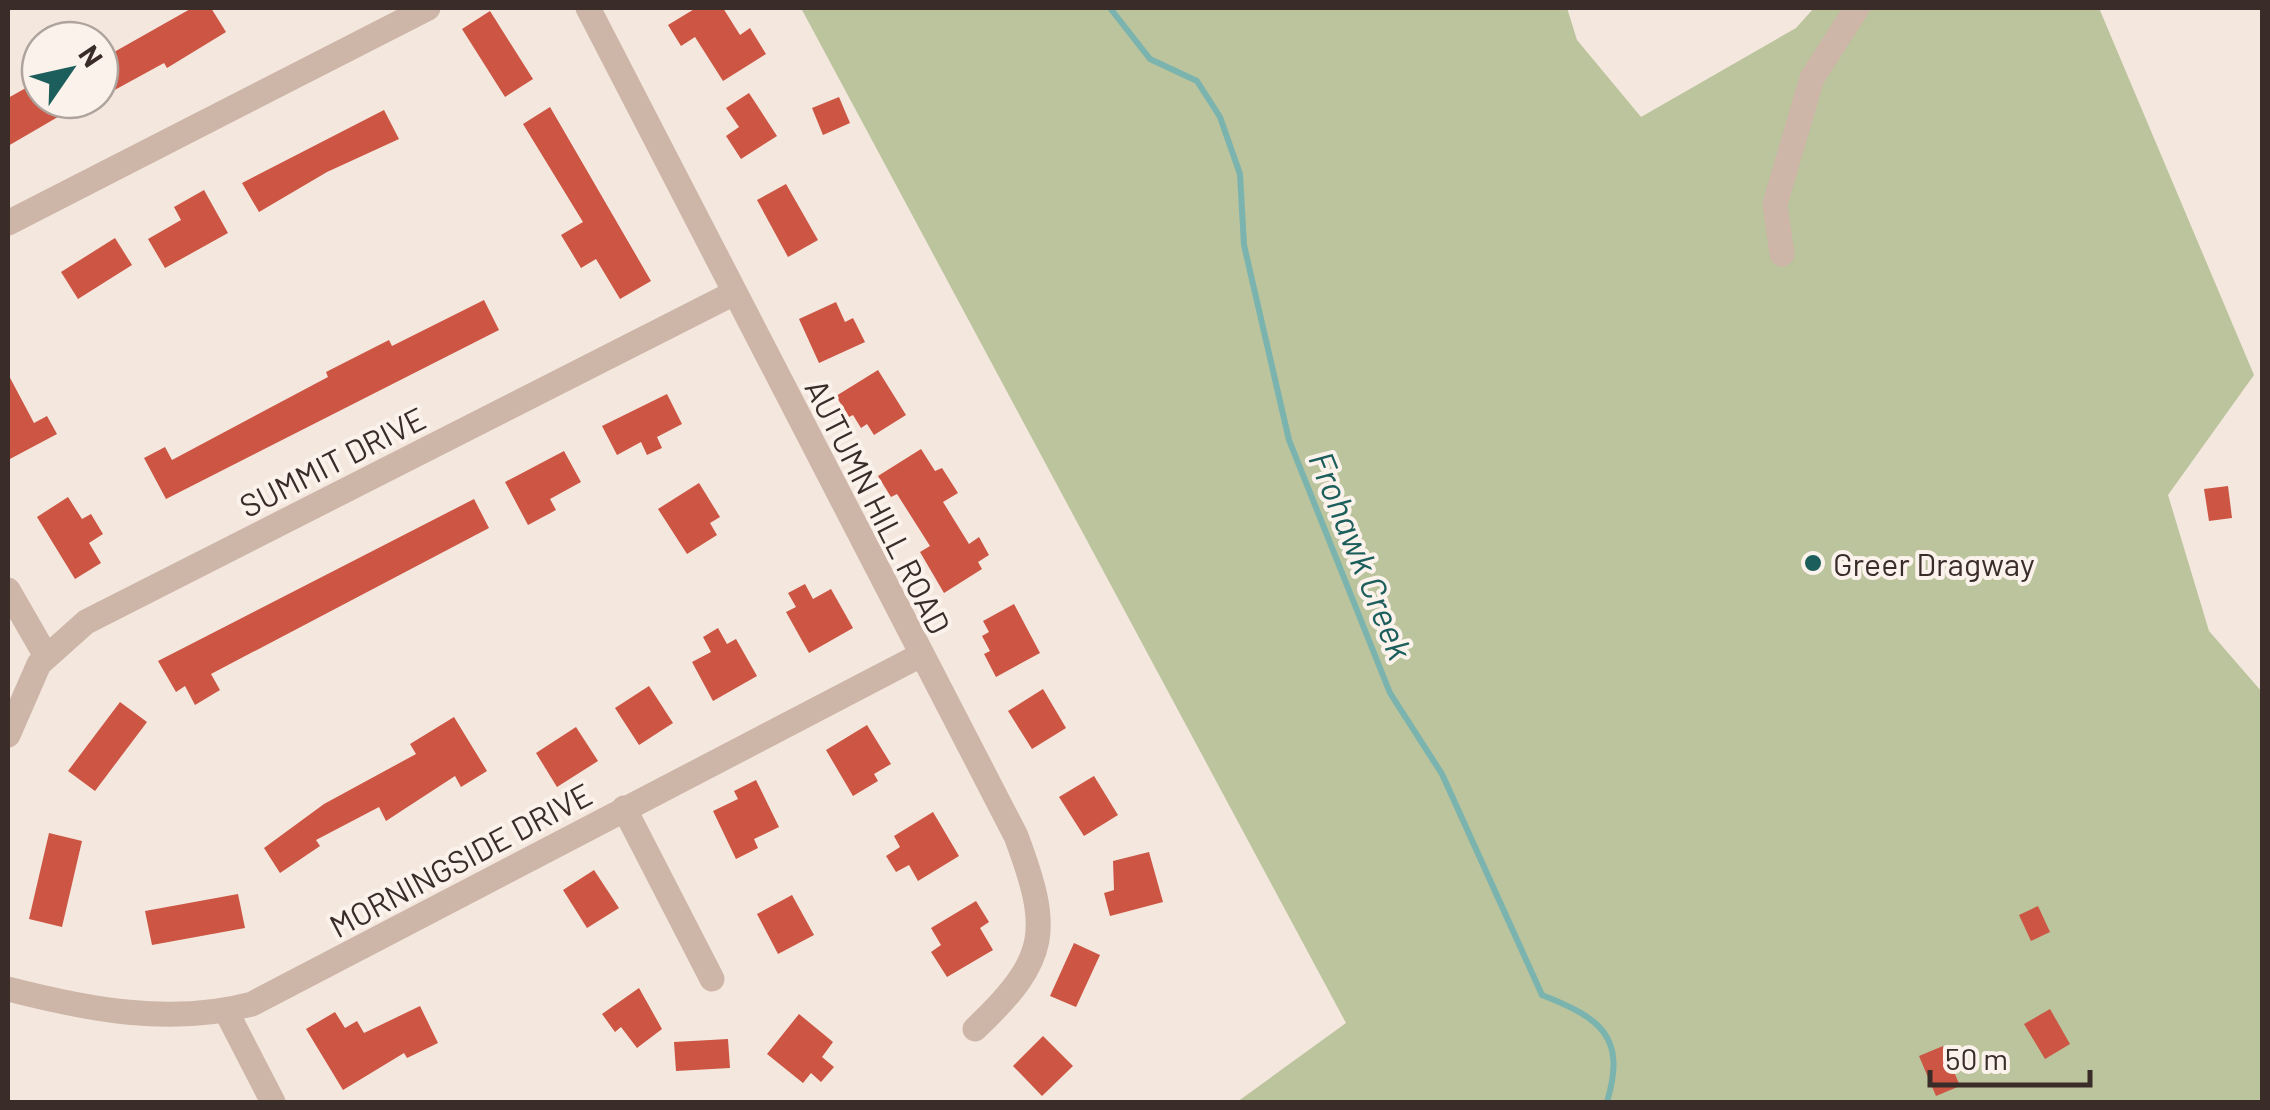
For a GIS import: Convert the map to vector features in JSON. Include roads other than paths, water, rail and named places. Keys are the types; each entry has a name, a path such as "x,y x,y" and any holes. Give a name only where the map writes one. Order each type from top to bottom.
{"street":[{"path":"8,224 428,8"},
{"name":"AUTUMN HILL ROAD","path":"588,8 919,656 1016,836 1039,898 1039,938 1017,989 975,1029"},
{"path":"1782,254 1774,204 1812,78 1856,8"},
{"name":"SUMMIT DRIVE","path":"8,736 29,682 46,656 86,622 734,293"},
{"path":"8,590 46,656"},
{"name":"MORNINGSIDE DRIVE","path":"8,989 128,1012 226,1011 276,994 919,656"},
{"path":"624,808 712,979"},
{"path":"226,1011 273,1102"}],"waterway":[{"name":"Frohawk Creek","path":"1110,8 1150,59 1197,81 1220,117 1240,174 1244,245 1289,440 1390,693 1442,774 1542,995 1593,1022 1611,1045 1612,1079 1607,1102"}],"place":[{"name":"Greer Dragway","path":"1813,563"}]}
